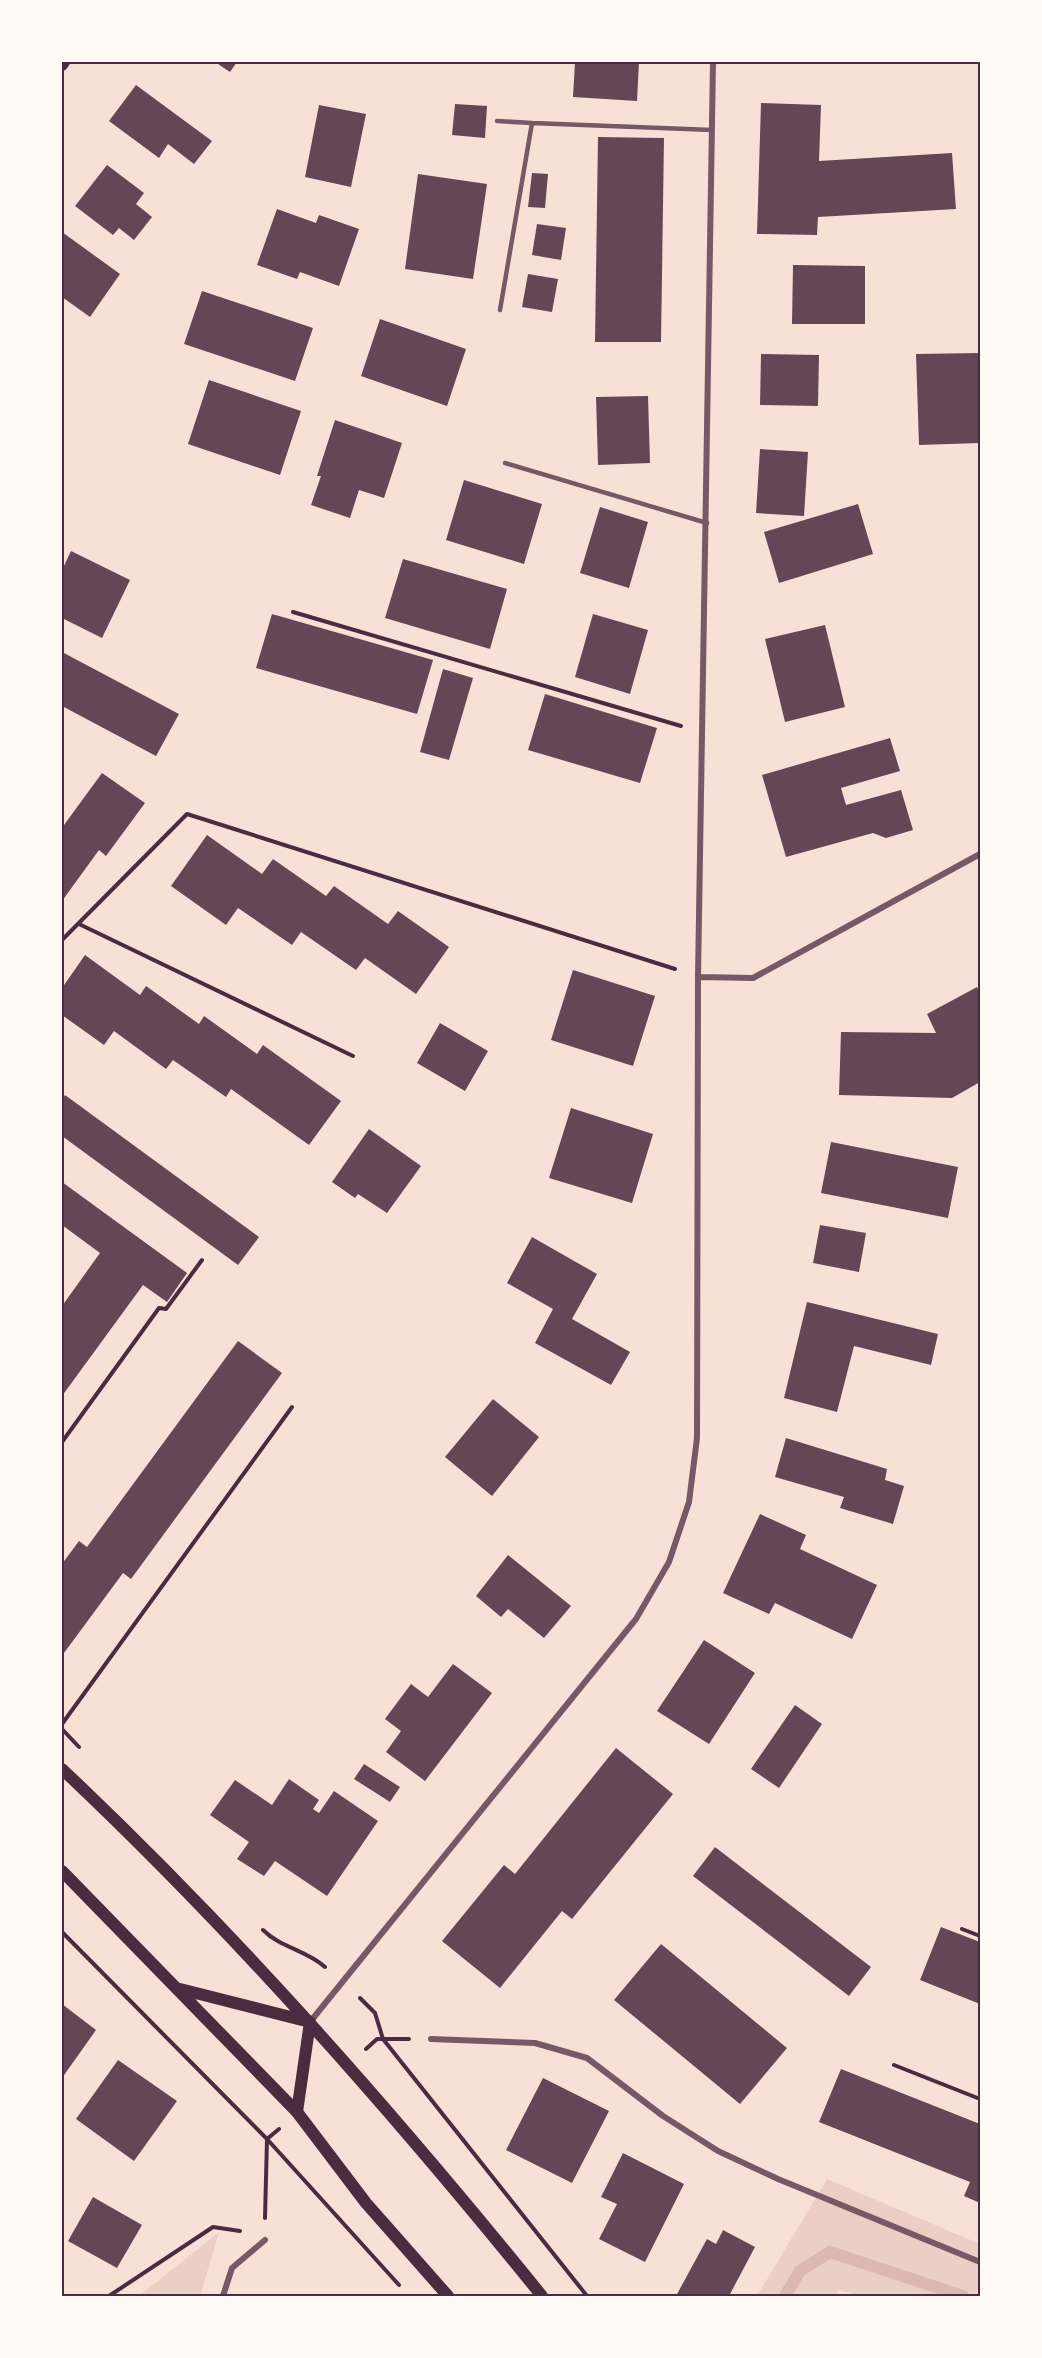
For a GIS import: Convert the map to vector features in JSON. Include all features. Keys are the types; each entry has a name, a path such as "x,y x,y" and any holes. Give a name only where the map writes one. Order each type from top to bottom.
{"main road":[{"path":"62,1769 115,1820 310,2022 542,2296"},
{"path":"62,1871 297,2112 366,2203 448,2296"},
{"path":"175,1988 310,2022"},
{"path":"297,2112 310,2022"}],"street":[{"path":"310,2022 636,1619 669,1562 689,1502 697,1437 698,977 713,62"},
{"path":"698,977 753,978 981,854"},
{"path":"431,2039 535,2043 587,2058 663,2116 718,2151 778,2179 981,2262"},
{"path":"223,2296 232,2268 266,2240"}],"lane":[{"path":"497,121 712,130"},
{"path":"500,310 532,123"},
{"path":"505,463 707,523"}],"path":[{"path":"293,612 703,732"},
{"path":"62,940 187,814 698,977"},
{"path":"79,924 353,1056"},
{"path":"62,1442 159,1308 166,1308 202,1260"},
{"path":"62,1724 292,1407"},
{"path":"962,1929 981,1936"},
{"path":"62,1932 267,2139 402,2288"},
{"path":"377,2039 431,2039"},
{"path":"894,2065 981,2099"},
{"path":"110,2296 213,2227 229,2227 266,2240 267,2139"}],"shaded area":[{"path":"827,2179 980,2244 980,2296 861,2296 839,2290 834,2296 757,2296"},
{"path":"219,2232 200,2296 139,2296"}],"building":[{"path":"215,62 237,62 230,72"},
{"path":"575,62 639,62 637,101 573,97"},
{"path":"136,85 212,141 194,164 168,144 159,158 109,121"},
{"path":"761,103 821,105 819,161 952,153 956,209 818,217 817,235 757,234"},
{"path":"455,104 487,106 485,138 452,135"},
{"path":"319,105 366,114 351,187 305,177"},
{"path":"598,137 664,138 661,342 595,342"},
{"path":"107,165 144,193 136,204 152,217 134,240 119,228 113,235 75,206"},
{"path":"532,173 548,174 545,208 528,207"},
{"path":"418,174 487,184 473,279 405,269"},
{"path":"277,209 316,223 319,215 359,229 339,286 300,272 297,279 257,265"},
{"path":"537,224 566,228 561,260 532,255"},
{"path":"62,232 120,274 90,317 62,297"},
{"path":"793,265 865,266 865,324 792,324"},
{"path":"528,274 558,279 552,312 522,307"},
{"path":"202,291 313,328 295,381 184,344"},
{"path":"380,319 466,349 447,406 361,376"},
{"path":"980,353 980,443 919,445 916,354"},
{"path":"761,354 819,355 818,406 760,405"},
{"path":"209,380 301,411 280,475 188,444"},
{"path":"648,396 650,463 598,465 596,397"},
{"path":"335,420 402,443 384,498 359,490 350,518 311,505 321,476 317,476"},
{"path":"760,449 808,452 804,516 756,513"},
{"path":"464,480 542,504 524,564 446,540"},
{"path":"858,504 873,554 779,583 764,532"},
{"path":"600,507 648,522 629,588 580,573"},
{"path":"71,551 130,580 102,638 62,618 62,570"},
{"path":"403,559 507,589 490,649 385,618"},
{"path":"272,614 433,660 417,714 256,668"},
{"path":"593,614 648,630 630,694 575,677"},
{"path":"825,625 845,707 785,722 765,639"},
{"path":"62,652 179,714 156,756 62,706"},
{"path":"443,669 473,678 449,760 420,752"},
{"path":"545,694 657,728 640,783 528,750"},
{"path":"890,738 900,771 841,788 846,805 901,790 913,830 886,838 873,833 786,857 762,775"},
{"path":"102,773 145,803 106,856 99,850 62,901 62,823 64,825"},
{"path":"207,835 262,874 273,859 326,896 334,886 388,924 398,911 449,947 416,994 365,958 356,970 301,932 292,945 238,908 226,925 171,886"},
{"path":"85,955 140,995 146,986 199,1024 204,1016 257,1054 263,1045 341,1101 309,1145 231,1089 226,1097 173,1060 166,1069 114,1031 104,1045 62,1015 62,988"},
{"path":"573,970 655,996 633,1066 551,1040"},
{"path":"977,987 980,994 980,1082 952,1098 839,1095 841,1032 936,1033 927,1014"},
{"path":"440,1023 488,1051 465,1091 417,1063"},
{"path":"65,1095 259,1237 238,1265 62,1136 62,1100"},
{"path":"571,1108 653,1134 632,1203 549,1178"},
{"path":"369,1129 421,1166 387,1213 358,1194 355,1198 332,1182"},
{"path":"831,1142 958,1167 948,1218 821,1193"},
{"path":"62,1182 187,1273 167,1302 143,1285 62,1396 62,1306 100,1253 62,1225"},
{"path":"820,1225 866,1233 859,1272 813,1263"},
{"path":"532,1237 597,1274 572,1319 630,1352 611,1385 535,1343 553,1309 507,1283"},
{"path":"807,1302 938,1334 931,1365 854,1346 837,1412 784,1398"},
{"path":"238,1341 282,1373 131,1579 123,1573 64,1653 62,1652 62,1564 79,1541 87,1547"},
{"path":"493,1399 539,1437 492,1496 445,1457"},
{"path":"786,1438 887,1469 885,1480 904,1486 893,1524 840,1508 844,1497 775,1477"},
{"path":"760,1514 806,1535 800,1549 877,1585 852,1639 775,1603 769,1614 723,1593"},
{"path":"508,1555 571,1606 544,1638 508,1609 501,1617 476,1596"},
{"path":"704,1640 755,1673 709,1744 657,1711"},
{"path":"453,1664 492,1693 425,1781 386,1752 401,1731 385,1719 411,1684 428,1697"},
{"path":"795,1705 822,1724 779,1788 751,1769"},
{"path":"616,1748 673,1794 572,1919 562,1911 500,1988 442,1941 504,1865 515,1874"},
{"path":"364,1764 400,1787 390,1802 354,1779"},
{"path":"289,1779 319,1800 313,1809 319,1813 334,1791 378,1821 327,1896 275,1861 264,1876 237,1859 249,1842 210,1815 235,1780 272,1805"},
{"path":"715,1847 871,1967 849,1996 693,1876"},
{"path":"941,1927 980,1942 980,2004 920,1980"},
{"path":"661,1944 787,2048 740,2104 614,2000"},
{"path":"62,2004 96,2030 62,2078"},
{"path":"118,2060 177,2101 134,2161 76,2119"},
{"path":"841,2069 980,2124 980,2203 964,2196 970,2182 819,2122"},
{"path":"543,2078 609,2111 572,2183 506,2150"},
{"path":"623,2153 684,2184 645,2262 599,2239 617,2204 601,2197"},
{"path":"93,2197 142,2225 117,2268 68,2241"},
{"path":"723,2230 755,2247 729,2296 676,2296 707,2239 716,2244"}],"waterway":[{"path":"785,2296 800,2271 830,2252 963,2296"}]}
